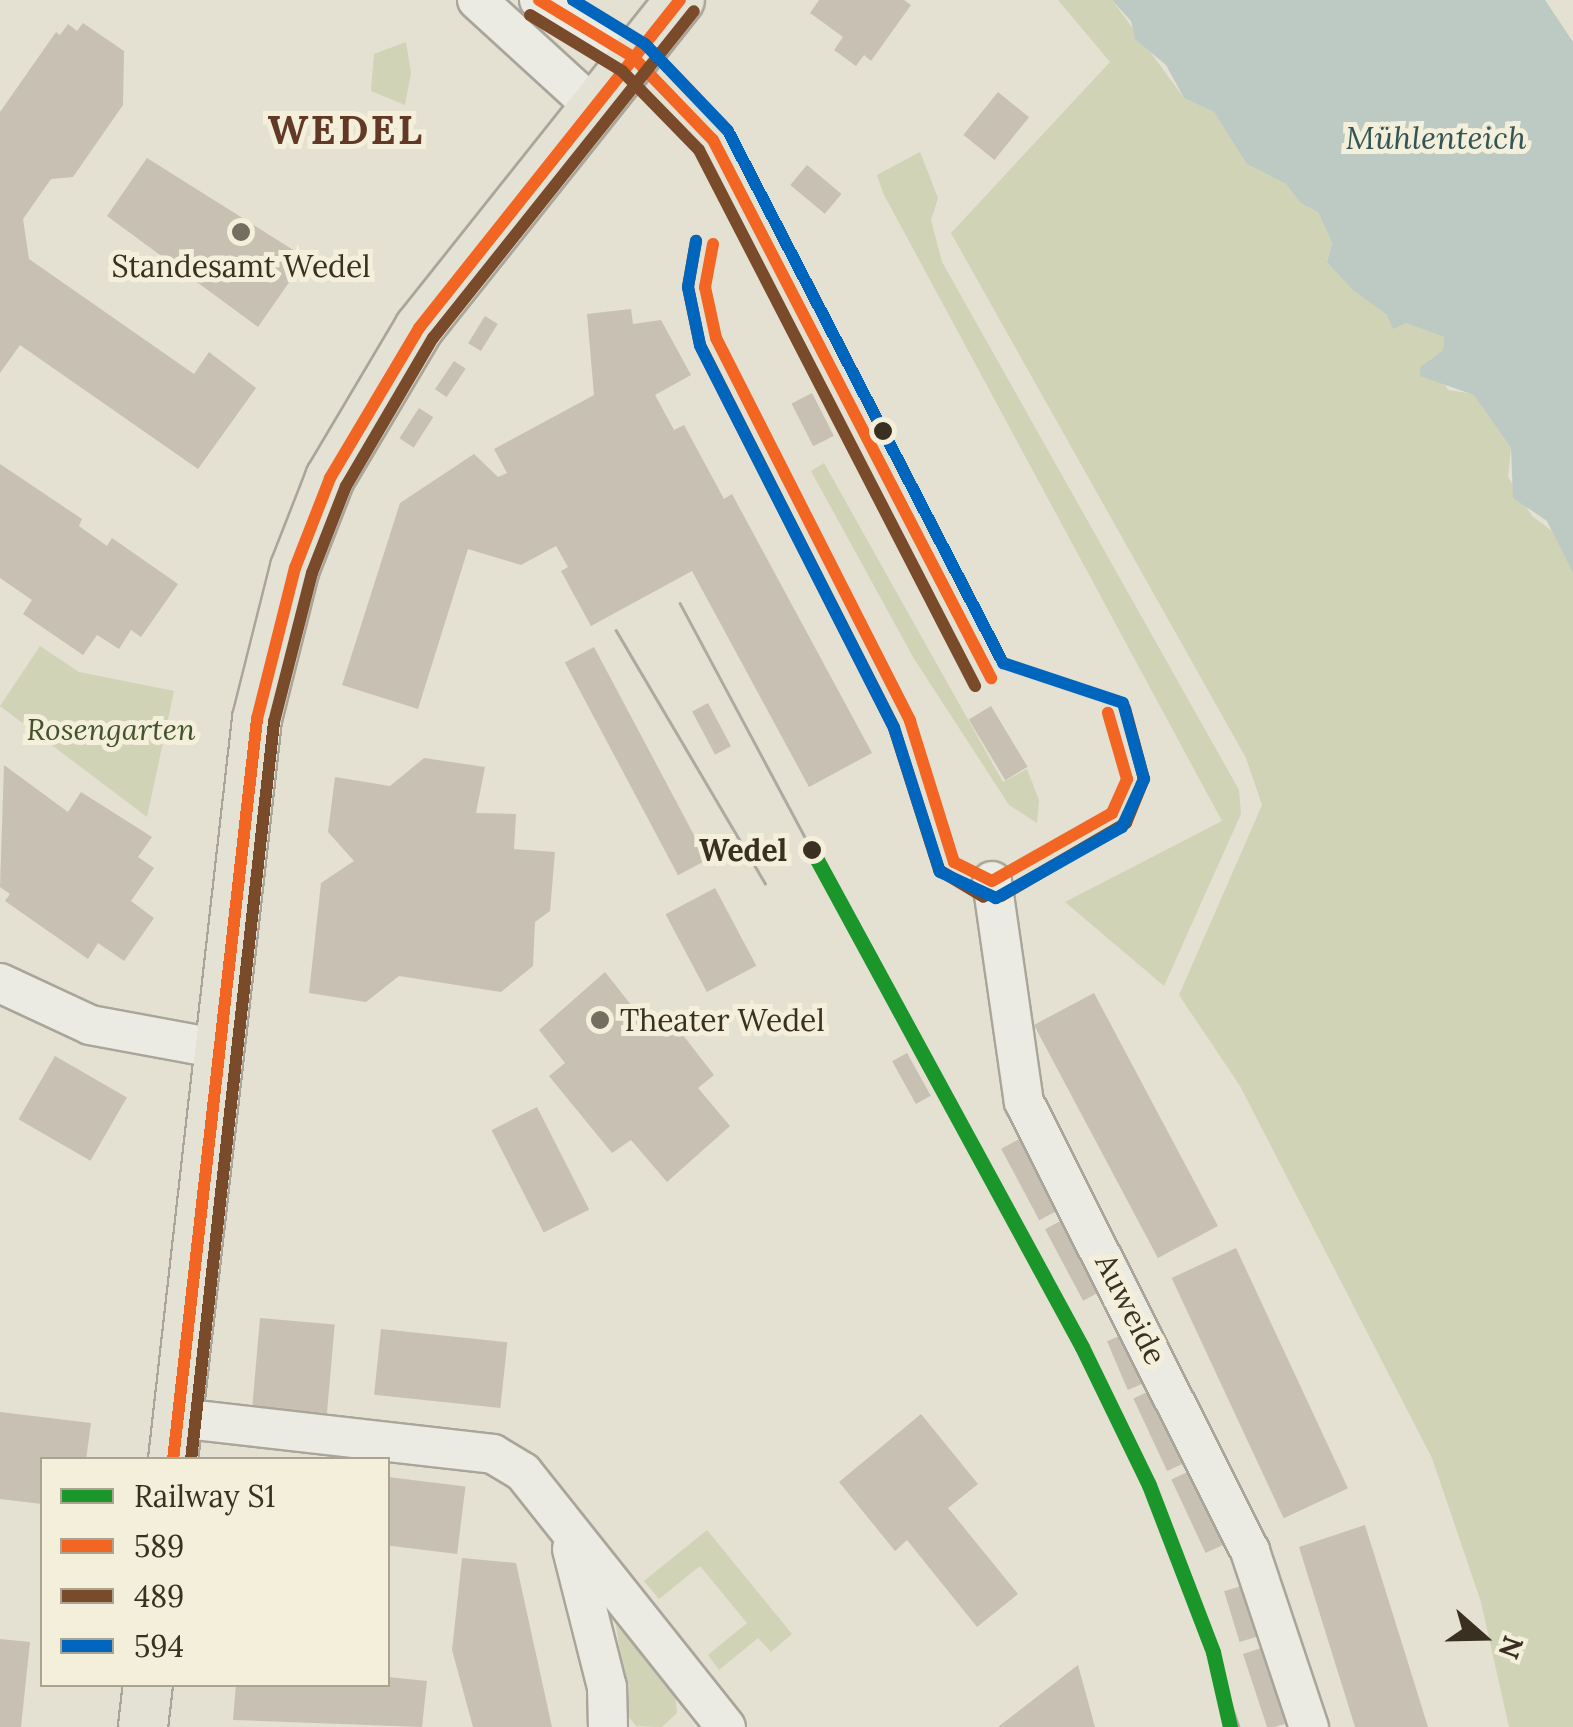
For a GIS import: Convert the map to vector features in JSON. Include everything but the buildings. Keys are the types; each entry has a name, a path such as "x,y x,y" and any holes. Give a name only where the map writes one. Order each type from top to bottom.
{"main road":[{"path":"176,1439 257,719 276,630 330,478 420,328 680,0"},
{"path":"143,1727 148,1687"}],"street":[{"path":"478,0 593,106"},
{"path":"540,0 632,57"},
{"name":"Auweide","path":"992,881 1024,1102 1250,1551 1309,1727"},
{"path":"0,983 90,1025 220,1049"},
{"path":"176,1439 493,1454 522,1472 709,1721"},
{"path":"567,1532 607,1687 608,1727"}],"green space":[{"path":"1058,0 1112,0 1184,98 1214,112 1248,164 1286,184 1318,212 1332,243 1327,261 1354,290 1388,316 1444,337 1443,350 1429,360 1448,390 1474,394 1511,448 1508,477 1532,516 1556,534 1573,573 1573,1727 1509,1727 1481,1602 1432,1458 1240,1086 1179,995 1262,805 1246,758 951,233 1110,62"},
{"path":"406,42 411,73 405,105 371,91 374,54"},
{"path":"920,152 938,198 931,220 942,262 1239,790 1241,814 1164,986 1065,902 1222,821 883,193 877,175"},
{"path":"824,463 1003,782 1027,769 1039,800 1037,823 1009,805 913,657 811,471"},
{"name":"Rosengarten","path":"40,646 79,672 174,691 147,817 0,706"},
{"path":"707,1530 792,1634 771,1652 758,1638 719,1670 708,1655 747,1623 700,1566 659,1599 644,1581"},
{"path":"616,1624 675,1694 677,1713 662,1727 636,1726 628,1716"}],"water":[{"name":"Mühlenteich","path":"1112,0 1545,0 1573,42 1573,573 1547,521 1513,498 1511,448 1474,395 1420,376 1420,367 1443,350 1444,337 1406,323 1393,329 1387,315 1353,290 1327,262 1332,243 1318,212 1301,203 1286,184 1247,164 1214,112 1184,98 1166,65 1135,39 1131,21"}],"tram line":[{"path":"680,603 809,845"},
{"path":"616,630 765,883"},
{"path":"1213,1652 1239,1727"}],"rail line":[{"name":"S1","path":"809,845 1082,1347 1149,1485 1213,1652 1230,1727"}],"transit line":[{"name":"589","path":"539,0 633,57 713,140 991,678"},
{"name":"594","path":"573,0 645,44 728,131 1003,663 1123,703 1144,779 1122,827 996,898 940,872 894,728 700,345 688,287 696,241"},
{"name":"589","path":"173,1457 257,719 295,568 330,478 419,328 680,0"},
{"name":"489","path":"191,1457 274,722 312,573 346,486 433,338 694,11"},
{"name":"489","path":"530,15 622,71 699,150 975,686"},
{"name":"489","path":"696,241 688,287 700,345 894,728 939,870 984,897"},
{"name":"589","path":"713,244 705,287 716,338 910,721 954,862 992,881"},
{"name":"489","path":"1001,896 1126,823 1144,779 1125,708"},
{"name":"589","path":"992,881 1112,813 1127,779 1108,713"}],"place":[{"name":"Standesamt Wedel","path":"241,232"},
{"name":"Wedel","path":"812,850"},
{"name":"Theater Wedel","path":"600,1020"}],"district":[{"name":"WEDEL","path":"346,130"}]}
